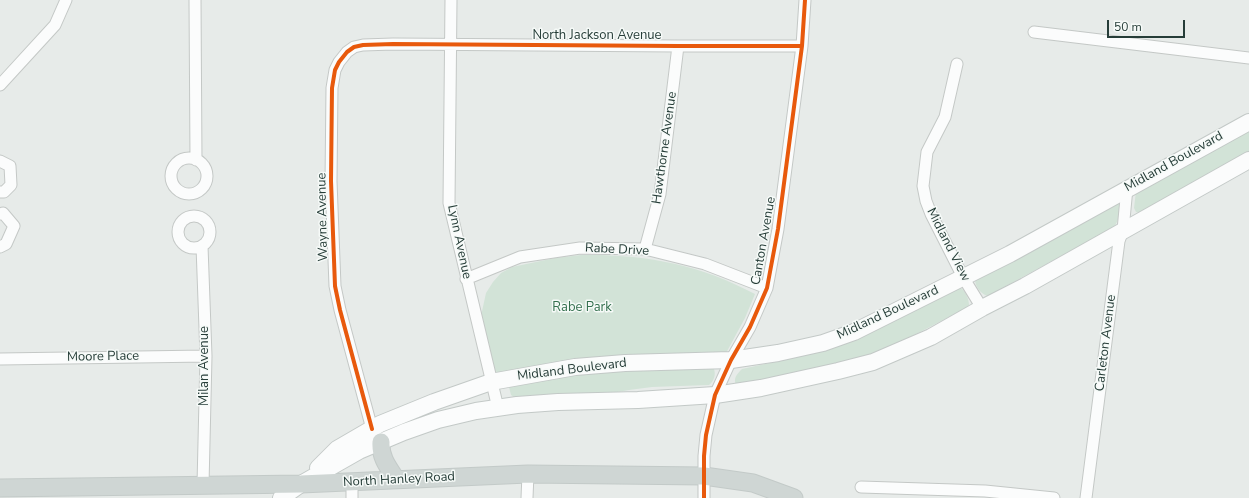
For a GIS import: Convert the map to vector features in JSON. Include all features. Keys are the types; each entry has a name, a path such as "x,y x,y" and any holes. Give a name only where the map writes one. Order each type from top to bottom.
{"main road":[{"name":"Midland Boulevard","path":"280,498 301,484 359,451 377,435 380,424 434,402 491,382 575,367 625,363 731,360 778,353 823,343 854,332 1010,254 1127,188 1249,122"},
{"name":"Midland Boulevard","path":"377,435 404,432 438,420 498,408 558,402 638,400 715,395 761,388 873,362 931,337 1249,160"},
{"path":"377,435 383,460 396,479"},
{"name":"North Hanley Road","path":"1,491 176,492 206,484 301,484 352,490 396,479 528,474 704,476 753,483 794,498"},
{"path":"206,484 224,498"}],"street":[{"path":"0,85 55,24 66,0"},
{"path":"195,0 196,160"},
{"name":"Lynn Avenue","path":"451,0 450,203 466,279 498,408"},
{"name":"Canton Avenue","path":"704,498 706,435 715,395 731,360 750,327 767,288 778,229 802,46 805,0"},
{"path":"1034,32 1249,58"},
{"name":"North Jackson Avenue","path":"393,44 802,46"},
{"name":"Wayne Avenue","path":"377,435 340,310 335,286 331,181 332,88 339,62 347,52 354,47 363,45 393,44"},
{"name":"Hawthorne Avenue","path":"645,249 660,194 678,46"},
{"name":"Midland View","path":"957,64 945,117 927,152 923,186 926,201 931,214 963,277 982,308"},
{"path":"0,161 10,166 11,185 4,192 0,192"},
{"name":"Carleton Avenue","path":"1086,498 1119,242 1123,230 1127,188"},
{"path":"0,214 3,213 14,226 6,244 0,247"},
{"name":"Milan Avenue","path":"202,246 206,356 206,484"},
{"name":"Rabe Drive","path":"466,279 520,257 580,248 645,249 705,264 767,288"},
{"name":"Moore Place","path":"0,359 206,356"},
{"path":"527,498 528,474"},
{"path":"861,487 1054,498"}],"green space":[{"path":"1249,128 1249,154 1140,213 1136,212 1134,208 1136,191"},
{"path":"1119,202 1119,215 1114,227 988,296 978,289 975,283 975,277"},
{"name":"Rabe Park","path":"581,255 627,256 671,263 713,275 755,294 745,318 725,355 495,375 481,316 486,293 493,282 501,273 512,267 555,258"},
{"path":"960,287 968,300 969,305 966,308 899,343 849,363 736,385 735,383 737,374 742,369 820,352 838,346"},
{"path":"714,369 715,376 709,385 652,387 612,393 515,398 511,395 509,387 552,376 613,370"}],"cycle path":[{"path":"704,498 704,456 706,435 715,395 731,360 750,327 767,288 778,229 802,46 805,0"},
{"path":"372,429 335,286 331,181 332,88 335,70 347,52 354,47 363,45 393,44 802,46"}]}
